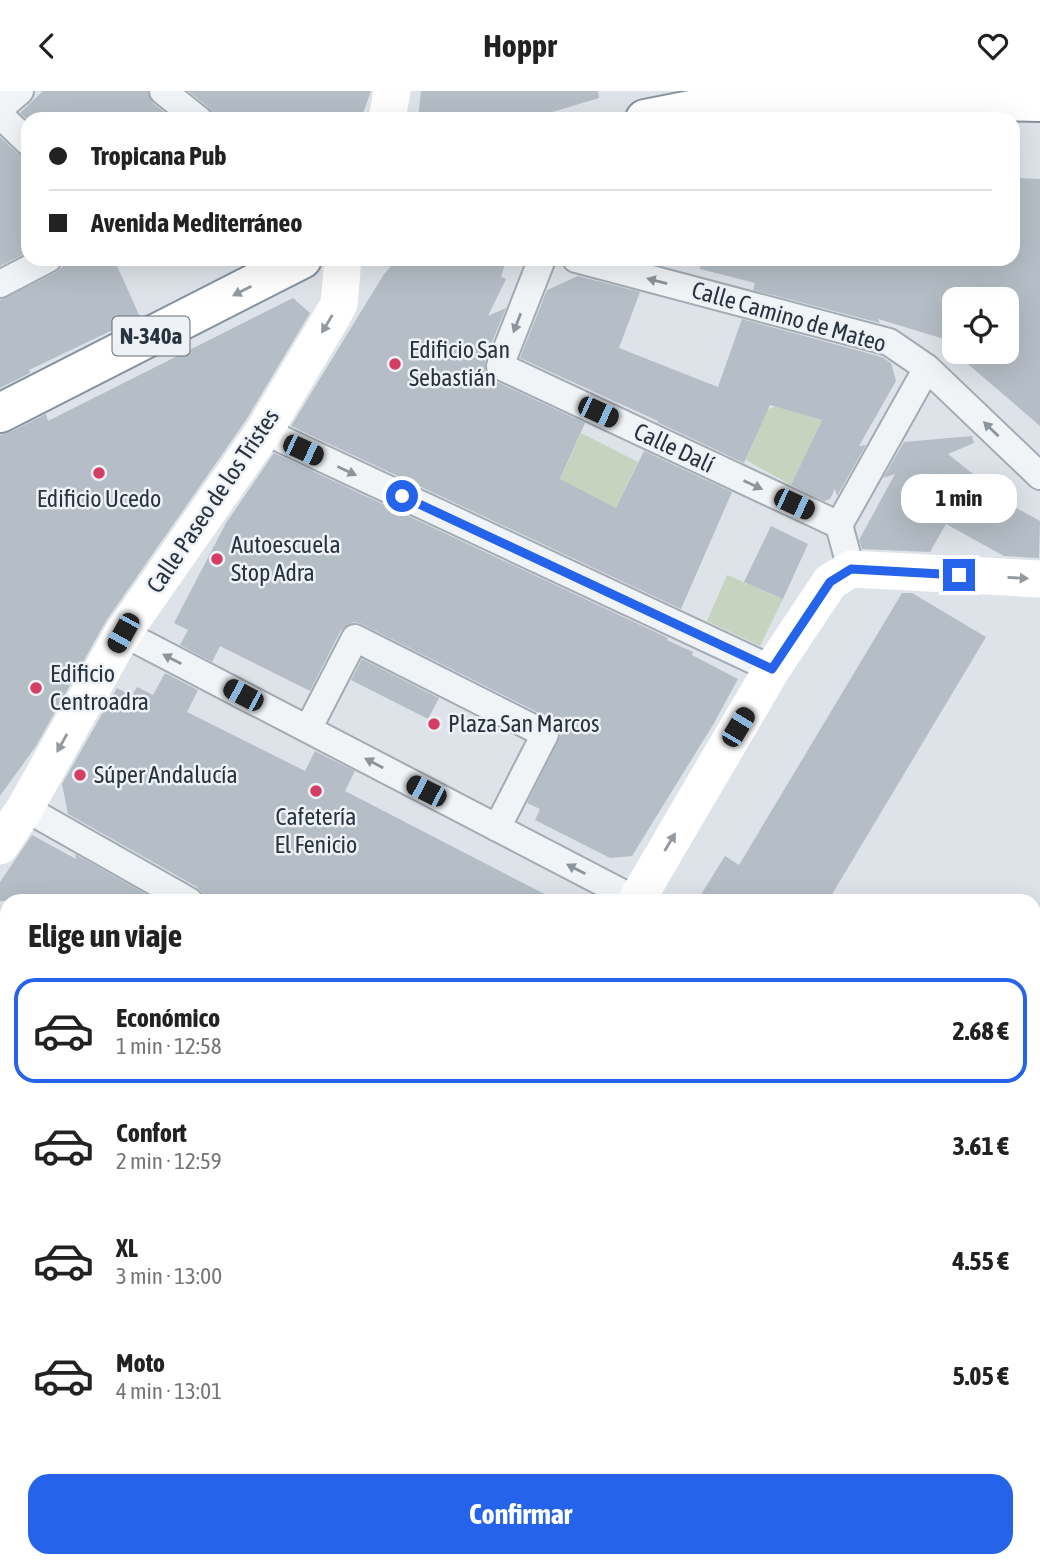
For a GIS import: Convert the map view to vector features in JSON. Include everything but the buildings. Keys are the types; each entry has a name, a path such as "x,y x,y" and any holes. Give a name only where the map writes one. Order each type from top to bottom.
{"highway":[{"path":"680,112 716,105 828,97 1028,98"},
{"name":"N-340a","path":"0,412 288,266"}],"street":[{"path":"0,108 20,91"},
{"path":"163,91 189,112"},
{"path":"388,112 392,91"},
{"path":"0,115 21,135"},
{"path":"0,284 35,266"},
{"name":"Calle Paseo de los Tristes","path":"0,846 25,808 123,633 264,431 339,304 343,266"},
{"name":"Calle Dalí","path":"539,266 500,366 839,525"},
{"name":"Calle Camino de Mateo","path":"602,266 889,342 927,368 1040,476"},
{"path":"851,569 839,525 927,368"},
{"path":"264,431 772,669"},
{"path":"640,894 772,669 830,582 851,569 1040,579"},
{"path":"123,633 623,894"},
{"path":"308,729 355,638 545,734 497,828"},
{"path":"25,808 177,894"}],"green space":[{"path":"775,406 822,420 791,485 746,460 767,410"},
{"path":"581,433 638,462 616,508 560,480"},
{"path":"727,575 783,599 760,646 707,621"}],"place":[{"name":"Edificio San Sebastián","path":"395,364"},
{"name":"Edificio Ucedo","path":"99,473"},
{"name":"Autoescuela Stop Adra","path":"217,559"},
{"name":"Edificio Centroadra","path":"36,688"},
{"name":"Plaza San Marcos","path":"434,724"},
{"name":"Súper Andalucía","path":"80,775"},
{"name":"Cafetería El Fenicio","path":"316,791"}],"route":[{"path":"402,496 772,669 830,582 851,569 959,575"}]}
